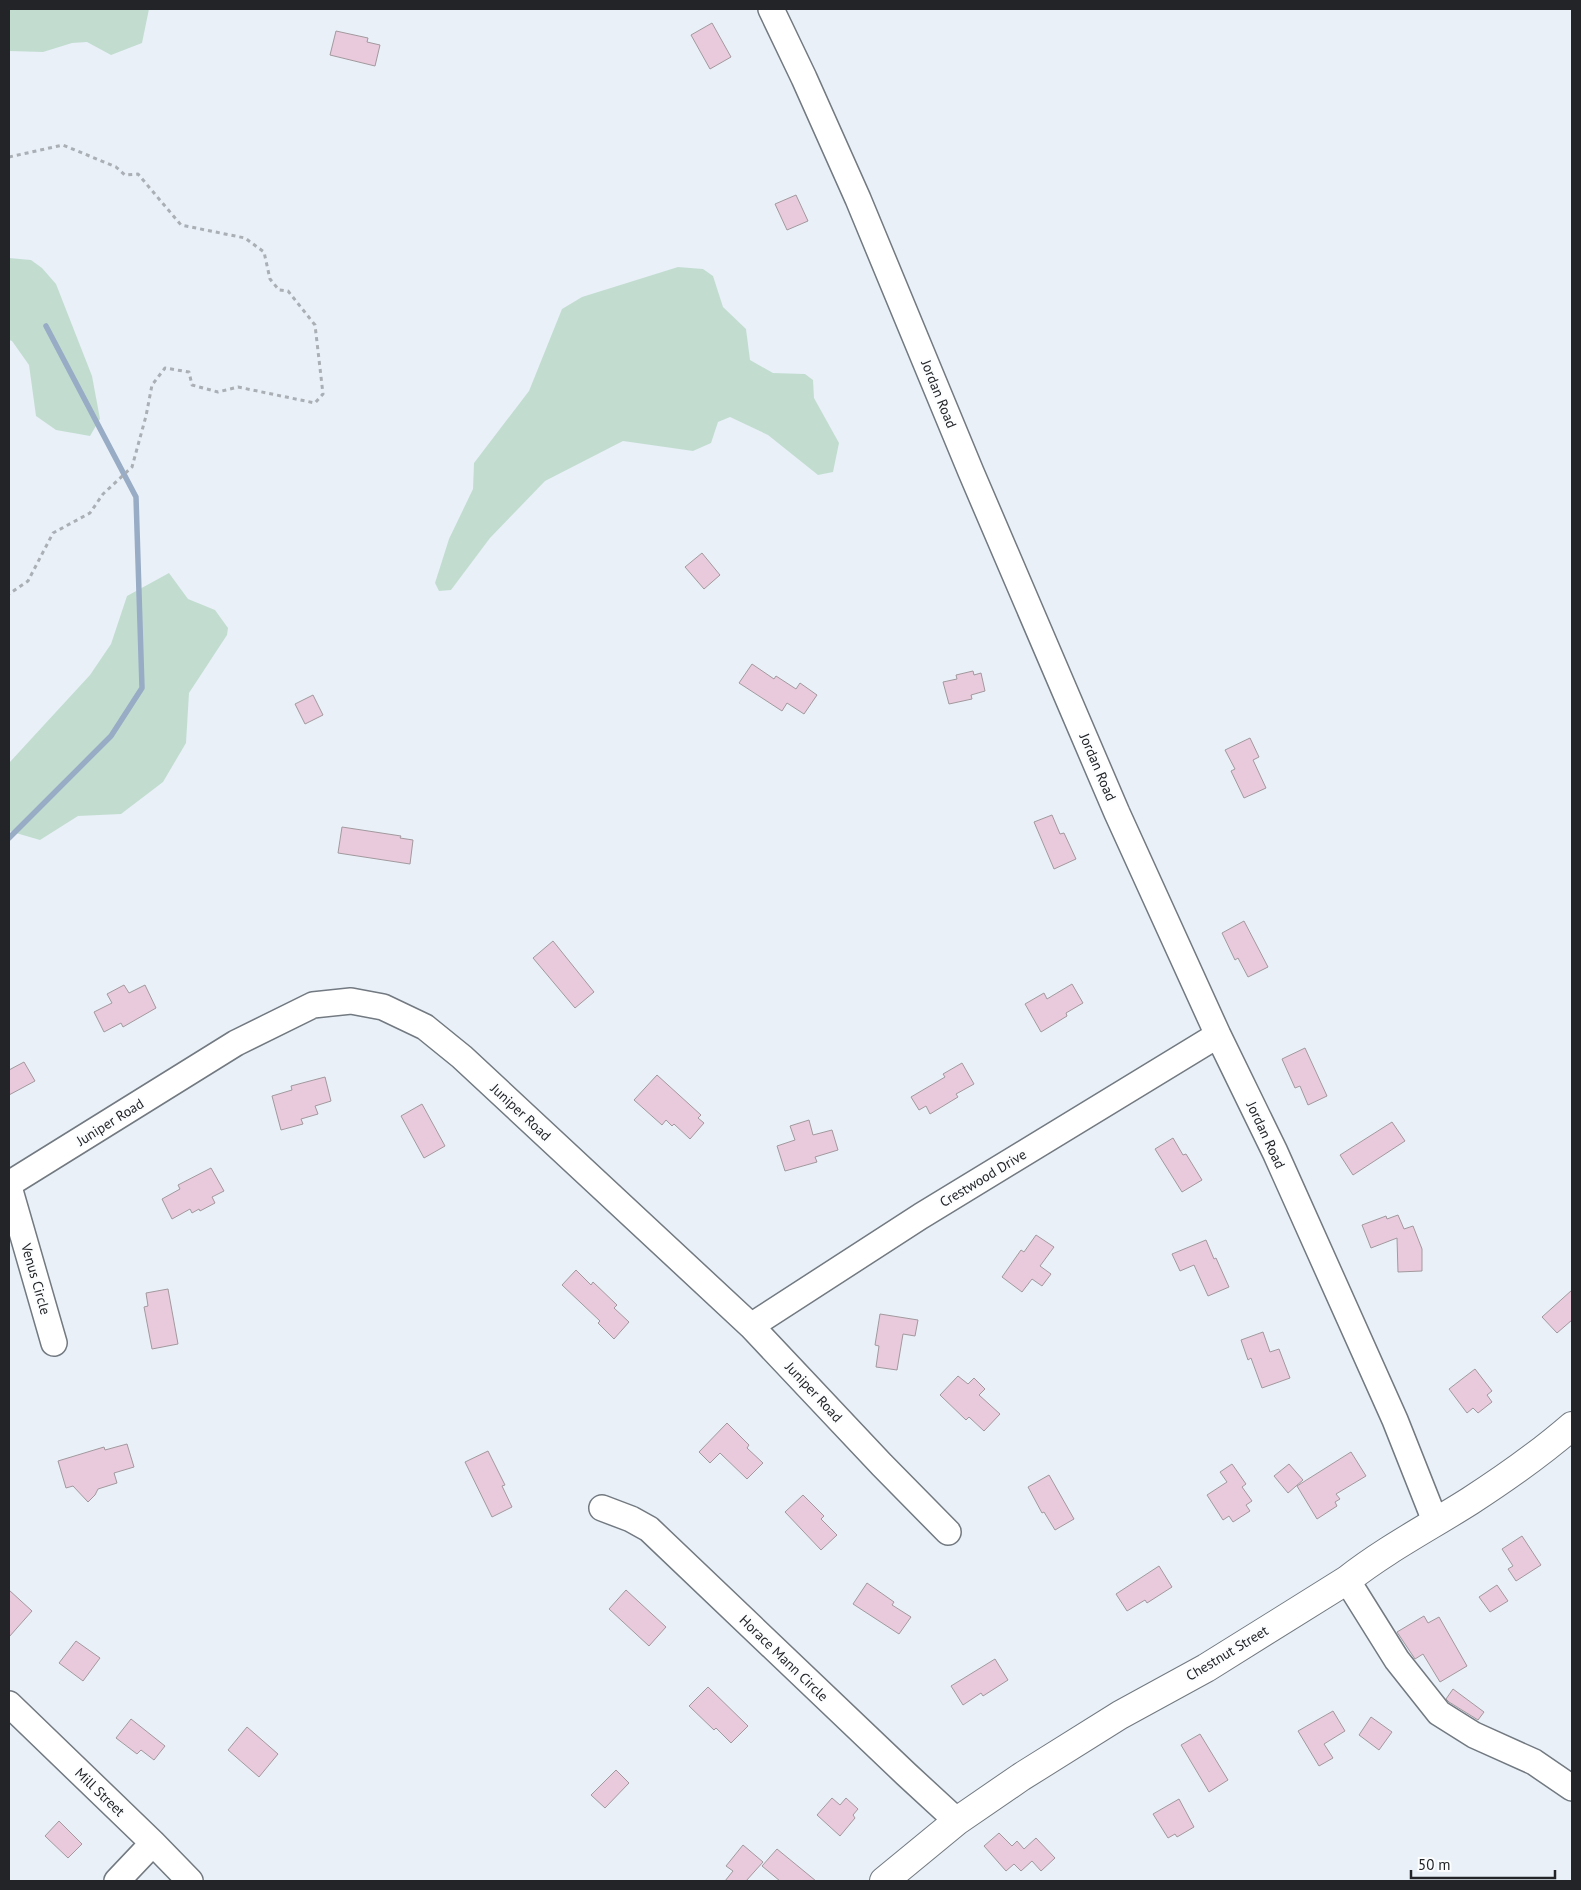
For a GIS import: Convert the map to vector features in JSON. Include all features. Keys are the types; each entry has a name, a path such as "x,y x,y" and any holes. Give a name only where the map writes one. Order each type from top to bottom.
{"main road":[{"name":"Chestnut Street","path":"884,1881 957,1821 1021,1777 1120,1715 1206,1668 1347,1580 1364,1566 1470,1501 1558,1439 1572,1426"}],"street":[{"name":"Jordan Road","path":"771,9 858,199 968,464 1117,813 1218,1035 1275,1152 1395,1420 1435,1521"},
{"name":"Juniper Road","path":"9,1186 236,1043 313,1005 351,1001 383,1006 426,1027 462,1057 752,1326 882,1465 948,1532"},
{"name":"Crestwood Drive","path":"752,1326 921,1216 1218,1035"},
{"name":"Venus Circle","path":"9,1186 54,1343"},
{"name":"Horace Mann Circle","path":"602,1508 631,1519 648,1529 957,1821"},
{"path":"1347,1580 1397,1660 1439,1713 1474,1735 1534,1762 1568,1781"},
{"name":"Mill Street","path":"9,1704 190,1881"},
{"path":"117,1881 153,1843"}],"path":[{"path":"9,157 64,145 116,167 125,176 138,174 181,225 245,238 258,247 264,252 270,278 279,290 288,291 315,325 323,394 315,403 238,387 218,392 192,384 189,372 165,368 152,385 146,416 132,467 103,494 90,513 53,533 28,581 9,594"}],"green space":[{"path":"9,9 149,9 142,43 111,55 87,42 72,43 43,52 9,51"},
{"path":"9,258 31,260 42,268 56,284 92,376 100,419 90,436 56,430 36,416 29,365 12,341 9,340"},
{"path":"678,267 703,269 713,276 723,307 746,329 750,360 773,373 805,374 813,380 814,398 839,443 833,472 818,475 768,435 730,417 718,422 711,443 693,451 623,441 545,481 490,538 451,590 439,591 435,583 449,539 473,489 474,463 529,391 562,309 582,297"},
{"path":"169,573 188,599 215,610 228,628 227,635 189,693 186,743 163,782 121,814 78,816 40,840 9,831 9,763 90,675 111,644 127,596"}],"building":[{"path":"712,23 731,57 710,69 691,35"},
{"path":"336,31 368,38 367,42 380,45 375,66 330,55"},
{"path":"796,195 808,221 787,230 775,204"},
{"path":"702,553 720,575 704,589 685,567"},
{"path":"752,664 774,679 776,676 796,689 800,683 817,695 804,714 787,703 782,711 739,683"},
{"path":"973,671 974,675 981,673 985,691 971,695 972,699 949,704 943,682 957,679 956,675"},
{"path":"313,695 323,715 305,724 295,704"},
{"path":"1250,738 1259,757 1253,760 1266,788 1244,798 1231,771 1235,769 1225,750"},
{"path":"1052,815 1060,834 1064,833 1076,859 1054,869 1034,822"},
{"path":"342,827 401,836 400,838 413,840 410,864 338,853"},
{"path":"1244,921 1268,967 1248,977 1238,958 1235,960 1222,933"},
{"path":"553,941 594,992 575,1008 533,958"},
{"path":"1072,984 1083,1003 1066,1013 1067,1016 1041,1032 1025,1004 1044,993 1047,999"},
{"path":"124,985 129,993 145,985 156,1008 123,1027 121,1023 104,1032 94,1012 112,1003 107,994"},
{"path":"1305,1048 1327,1096 1308,1105 1300,1086 1295,1088 1282,1059"},
{"path":"24,1062 35,1081 9,1095 9,1070"},
{"path":"962,1063 974,1084 956,1094 958,1097 930,1114 926,1106 919,1110 911,1097 945,1077 943,1074"},
{"path":"657,1075 701,1115 698,1118 704,1123 690,1139 674,1124 672,1126 666,1120 662,1125 634,1100"},
{"path":"325,1077 331,1101 315,1106 318,1114 301,1119 303,1124 281,1130 272,1096 292,1090 291,1086"},
{"path":"422,1104 445,1146 424,1158 401,1116"},
{"path":"809,1120 813,1135 832,1130 838,1150 815,1157 817,1162 785,1171 777,1146 795,1140 790,1126"},
{"path":"1392,1122 1405,1141 1353,1175 1340,1155"},
{"path":"1173,1138 1183,1155 1186,1154 1202,1180 1182,1192 1155,1149"},
{"path":"211,1168 224,1191 212,1197 215,1203 192,1213 190,1209 172,1219 162,1199 180,1189 178,1185"},
{"path":"1398,1215 1404,1229 1413,1226 1422,1249 1422,1271 1398,1272 1397,1238 1371,1248 1362,1225 1386,1216 1387,1219"},
{"path":"1036,1235 1054,1247 1040,1266 1051,1274 1042,1286 1032,1279 1022,1292 1002,1277 1021,1250 1024,1252"},
{"path":"1206,1240 1229,1287 1208,1296 1194,1265 1180,1271 1172,1254"},
{"path":"576,1270 591,1285 593,1282 617,1305 614,1308 629,1322 614,1339 598,1323 600,1321 562,1285"},
{"path":"168,1289 178,1344 152,1349 144,1307 148,1306 146,1293"},
{"path":"1572,1290 1572,1320 1557,1333 1542,1317"},
{"path":"880,1314 918,1320 915,1336 903,1334 897,1370 876,1367 879,1346 875,1345"},
{"path":"1263,1332 1270,1352 1279,1349 1290,1378 1262,1388 1251,1358 1248,1360 1241,1340"},
{"path":"1475,1369 1492,1391 1487,1395 1492,1402 1478,1413 1473,1408 1467,1413 1449,1389"},
{"path":"958,1376 968,1384 974,1378 985,1389 979,1395 1000,1414 984,1431 969,1417 966,1420 940,1395"},
{"path":"727,1423 749,1445 747,1448 763,1463 747,1479 720,1453 710,1463 699,1452"},
{"path":"127,1444 134,1467 114,1473 117,1483 98,1489 88,1502 73,1486 66,1488 58,1461 104,1447 105,1450"},
{"path":"488,1451 505,1485 502,1486 512,1507 492,1517 465,1462"},
{"path":"1351,1452 1366,1476 1336,1494 1340,1499 1335,1502 1337,1506 1317,1519 1297,1486"},
{"path":"1232,1464 1246,1484 1242,1487 1252,1501 1246,1505 1250,1511 1233,1522 1229,1516 1223,1520 1207,1495 1227,1482 1220,1472"},
{"path":"1289,1464 1303,1480 1288,1493 1274,1476"},
{"path":"1049,1475 1074,1519 1055,1530 1044,1512 1042,1513 1028,1487"},
{"path":"803,1495 824,1516 821,1519 837,1535 821,1550 785,1512"},
{"path":"1522,1536 1541,1565 1516,1581 1508,1569 1513,1566 1502,1549"},
{"path":"1159,1566 1172,1587 1147,1603 1145,1600 1127,1611 1116,1594"},
{"path":"867,1583 894,1602 892,1605 911,1617 899,1634 853,1604"},
{"path":"1497,1585 1508,1601 1490,1612 1479,1597"},
{"path":"9,1590 32,1611 9,1637"},
{"path":"626,1590 666,1627 649,1646 609,1609"},
{"path":"1424,1616 1428,1623 1439,1617 1467,1666 1440,1682 1423,1654 1415,1659 1397,1632"},
{"path":"76,1641 100,1658 83,1681 59,1663"},
{"path":"995,1659 1008,1680 983,1696 981,1693 963,1705 951,1686"},
{"path":"708,1687 748,1726 731,1743 689,1706"},
{"path":"1453,1689 1484,1712 1478,1720 1446,1699"},
{"path":"1333,1711 1345,1731 1324,1744 1333,1758 1319,1766 1298,1731"},
{"path":"1371,1717 1392,1732 1379,1750 1359,1735"},
{"path":"131,1719 165,1746 154,1760 141,1750 137,1754 116,1738"},
{"path":"247,1727 278,1754 259,1777 228,1750"},
{"path":"1200,1734 1228,1780 1209,1792 1181,1745"},
{"path":"616,1770 629,1783 605,1808 591,1795"},
{"path":"832,1798 840,1805 846,1798 858,1809 853,1815 855,1818 840,1836 817,1815"},
{"path":"1179,1799 1194,1827 1177,1837 1175,1834 1168,1838 1153,1814"},
{"path":"59,1821 82,1844 68,1858 45,1836"},
{"path":"999,1833 1012,1846 1017,1841 1024,1849 1036,1838 1055,1858 1041,1871 1032,1861 1021,1871 1014,1864 1006,1871 984,1846"},
{"path":"743,1845 763,1862 746,1881 725,1881 733,1871 726,1866"},
{"path":"777,1849 816,1881 780,1881 762,1866"}],"waterway":[{"path":"9,838 111,736 142,688 136,497 46,326"}]}
